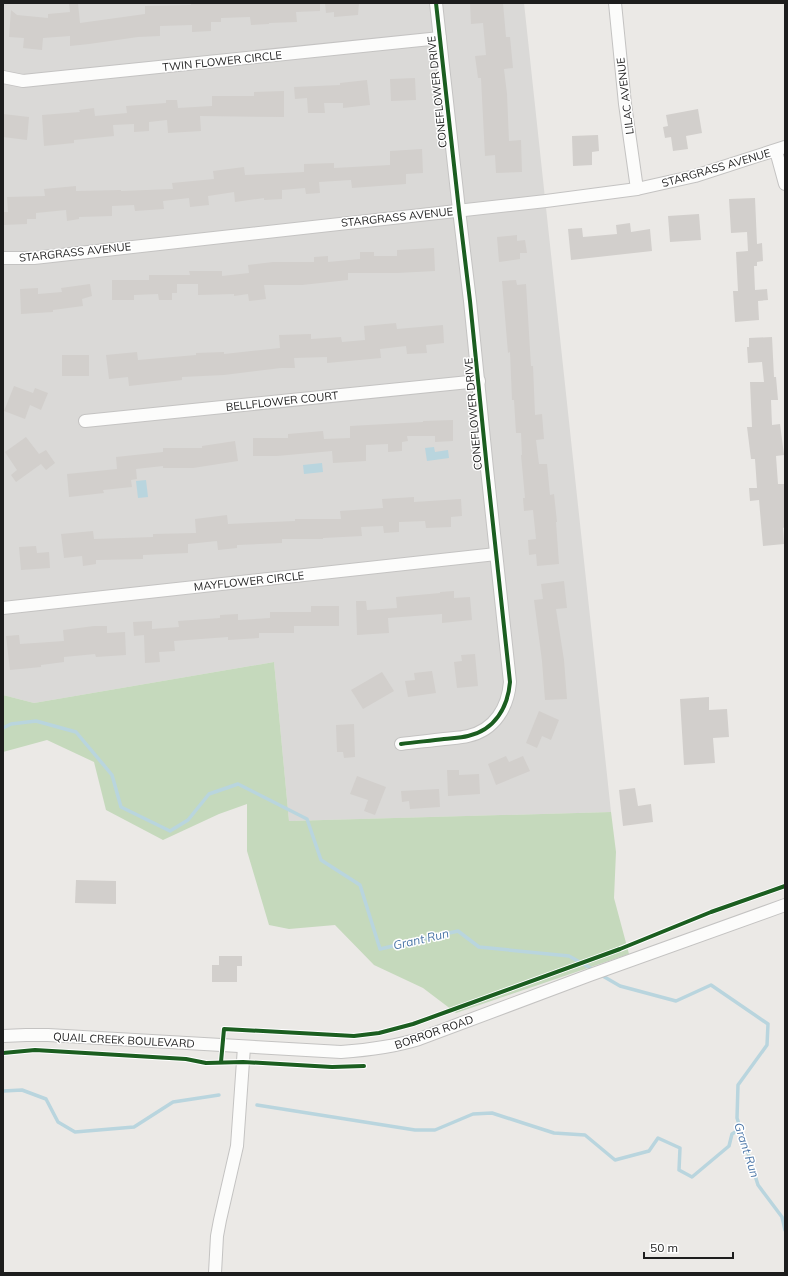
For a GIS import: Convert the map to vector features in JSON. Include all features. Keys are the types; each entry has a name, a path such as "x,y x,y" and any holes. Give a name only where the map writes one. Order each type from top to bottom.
{"street":[{"name":"CONEFLOWER DRIVE","path":"401,744 468,736 480,732 499,717 509,694 510,682 479,381 436,3"},
{"name":"LILAC AVENUE","path":"615,3 625,104 637,189"},
{"name":"TWIN FLOWER CIRCLE","path":"3,77 23,81 440,38"},
{"name":"STARGRASS AVENUE","path":"3,258 34,258 546,201 637,189 695,176 780,149"},
{"path":"780,149 785,184"},
{"name":"BELLFLOWER COURT","path":"85,421 479,381"},
{"name":"MAYFLOWER CIRCLE","path":"3,608 496,554"},
{"name":"BORROR ROAD","path":"244,1047 341,1052 365,1051 393,1046 429,1036 590,975 785,905"},
{"name":"QUAIL CREEK BOULEVARD","path":"3,1036 48,1035 244,1047"},
{"path":"215,1273 217,1236 236,1146 244,1047"}],"shaded area":[{"path":"3,3 524,3 611,812 289,821 274,662 34,703 3,695"}],"green space":[{"path":"274,662 289,821 611,812 616,852 614,898 629,954 456,1013 423,988 374,965 335,925 289,929 269,925 247,851 247,804 219,814 163,840 106,810 94,762 47,740 3,752 3,695 34,703"}],"water":[{"path":"434,447 435,452 448,450 449,458 427,461 425,448"},
{"path":"322,463 323,472 304,474 303,465"},
{"path":"146,480 148,497 138,498 136,481"}],"building":[{"path":"78,3 80,23 145,14 145,6 191,5 191,3 320,3 320,11 296,12 297,22 251,25 250,17 221,18 221,22 211,22 211,31 192,32 192,25 160,26 160,36 138,37 70,46 70,36 43,38 42,50 23,48 24,38 9,37 11,10 17,15 48,18 48,14 70,12 69,4"},
{"path":"325,3 359,3 358,15 334,17 334,12 326,13"},
{"path":"470,3 503,3 506,37 510,37 513,68 504,69 507,94 509,141 521,140 522,172 496,173 495,155 485,156 481,78 478,78 475,56 486,55 483,23 471,24"},
{"path":"415,78 416,100 391,101 390,79"},
{"path":"367,80 370,105 343,108 343,103 324,103 325,113 308,113 307,98 295,99 294,87 340,85 340,83"},
{"path":"284,91 284,117 200,116 201,131 168,133 167,120 149,122 149,131 134,132 134,124 113,125 114,136 74,140 74,143 44,146 42,115 80,112 79,110 94,108 95,116 127,113 126,106 166,103 166,100 177,100 178,108 212,106 212,96 254,96 254,92"},
{"path":"698,109 702,133 686,136 688,149 673,151 671,137 665,138 663,127 668,126 666,115"},
{"path":"3,114 29,117 27,140 3,137"},
{"path":"598,135 599,151 592,152 592,165 573,166 572,136"},
{"path":"422,149 423,173 406,174 406,184 352,188 351,180 319,182 320,193 306,194 305,188 282,190 282,199 264,200 264,198 235,202 234,192 208,196 209,205 190,207 189,198 163,201 164,209 135,211 134,205 112,206 112,216 79,217 79,219 67,221 66,210 36,213 36,219 27,219 27,224 3,225 3,212 8,212 7,197 45,196 44,189 76,186 76,191 173,189 172,183 214,179 213,171 244,167 245,175 304,172 304,164 334,163 334,168 390,165 390,151"},
{"path":"755,198 757,244 762,243 763,261 757,262 757,266 754,266 755,290 767,289 768,300 758,301 759,320 735,322 733,291 738,291 736,252 748,251 747,232 731,233 729,199"},
{"path":"699,214 701,240 670,242 668,216"},
{"path":"630,223 631,232 650,229 652,251 571,260 568,229 582,228 583,237 617,234 616,225"},
{"path":"517,235 517,241 525,240 527,253 520,253 520,259 499,262 497,237"},
{"path":"434,248 435,271 348,273 348,280 302,285 264,285 266,299 249,301 248,294 234,296 234,294 198,295 198,284 177,284 177,293 172,293 172,300 159,300 158,294 134,295 134,300 112,300 112,280 149,280 149,275 190,275 189,271 222,271 222,276 249,273 248,265 273,262 314,262 314,257 328,256 328,262 360,259 360,252 374,252 374,256 397,256 397,250"},
{"path":"516,280 517,285 526,284 531,366 533,366 535,415 542,414 544,439 536,440 539,464 547,464 550,495 554,494 559,564 537,566 536,554 529,555 528,540 536,539 533,510 524,511 523,498 525,498 521,455 521,433 516,433 514,400 512,400 510,352 508,353 502,281"},
{"path":"90,284 92,296 82,299 83,306 53,310 53,312 21,314 20,289 38,288 38,294 62,292 61,288"},
{"path":"396,323 397,329 443,325 444,343 426,345 427,353 407,354 406,346 380,349 381,358 327,363 327,357 294,358 295,368 281,368 224,375 182,377 182,380 129,386 128,377 109,379 106,355 137,352 138,360 196,355 196,353 224,352 224,354 280,348 279,335 311,334 311,339 341,337 342,342 365,340 364,326"},
{"path":"772,337 774,377 776,377 778,400 771,400 772,425 780,424 784,455 776,456 778,484 785,484 785,527 783,528 784,544 763,546 759,500 750,501 749,488 757,488 755,459 751,459 747,427 752,427 750,382 764,382 762,362 748,363 747,347 749,347 749,338"},
{"path":"62,355 89,355 89,376 62,376"},
{"path":"14,386 33,393 35,388 48,393 41,410 30,405 25,419 4,411"},
{"path":"453,420 453,441 435,442 435,436 407,436 408,441 402,442 402,451 388,452 388,444 366,445 366,461 333,463 332,451 277,456 253,456 253,438 288,438 288,434 323,431 324,439 350,438 350,426"},
{"path":"26,437 39,454 46,450 55,463 46,470 41,464 16,482 11,475 17,470 5,452"},
{"path":"235,441 238,461 193,468 163,468 163,466 136,469 137,479 131,480 132,487 103,490 104,493 69,497 67,474 117,469 116,457 163,452 163,448 202,448 202,446"},
{"path":"414,497 414,502 461,499 462,516 451,517 451,527 426,528 425,521 399,522 399,532 384,533 383,526 361,527 362,536 323,539 282,539 282,543 237,545 237,548 218,550 217,541 188,544 188,553 143,555 143,559 96,560 96,564 83,566 82,556 64,558 61,534 93,531 94,539 153,537 153,534 196,533 195,519 227,515 228,524 295,521 295,519 341,519 340,511 383,508 382,499"},
{"path":"36,546 37,553 49,552 50,568 21,570 19,547"},
{"path":"564,581 567,608 556,609 564,660 567,699 545,700 542,661 534,600 543,599 541,584"},
{"path":"454,591 454,598 470,597 472,620 442,623 442,614 388,618 389,633 357,635 356,601 366,601 367,610 397,608 396,597"},
{"path":"311,606 339,606 339,626 294,626 294,633 259,633 259,638 228,640 228,637 174,641 175,651 159,652 160,662 145,663 144,635 134,636 133,622 152,621 152,629 179,627 178,621 220,618 220,615 238,614 238,620 270,618 270,612 311,612"},
{"path":"107,626 107,633 125,632 126,655 96,657 95,654 64,657 64,662 41,665 41,667 10,670 6,636 19,635 20,644 64,641 63,630"},
{"path":"475,654 478,686 457,688 454,662 462,661 461,655"},
{"path":"432,671 436,693 408,697 405,681 415,680 414,673"},
{"path":"382,672 394,691 363,709 351,690"},
{"path":"709,697 709,710 727,709 729,737 713,738 715,763 684,765 680,699"},
{"path":"539,711 559,720 551,740 542,736 537,748 526,743"},
{"path":"354,724 355,757 344,758 343,752 337,752 336,725"},
{"path":"506,756 509,762 523,756 530,771 496,785 488,764"},
{"path":"447,770 459,770 459,775 479,774 480,794 448,796"},
{"path":"357,776 386,787 375,815 364,811 368,800 350,794"},
{"path":"635,788 638,806 651,804 653,822 623,826 619,790"},
{"path":"439,789 440,807 410,809 409,801 402,802 401,791"},
{"path":"76,880 116,881 116,904 75,903"},
{"path":"219,956 242,956 242,966 237,966 237,982 212,982 212,965 219,965"}],"waterway":[{"name":"Grant Run","path":"3,728 11,724 36,721 76,732 112,775 121,807 170,831 188,820 209,794 238,784 307,819 321,860 360,885 380,949 458,931 479,947 569,956 594,970"},
{"name":"Grant Run","path":"601,975 620,986 676,1001 711,985 768,1024 767,1045 738,1085 737,1118 758,1185 782,1217 785,1230"},
{"path":"3,1091 22,1090 46,1099 58,1122 75,1132 134,1127 173,1102 219,1095"},
{"path":"257,1105 415,1130 435,1130 473,1114 492,1113 554,1133 585,1135 615,1160 649,1151 658,1138 680,1148 679,1170 692,1177 729,1146 732,1134 740,1129"}],"cycle path":[{"path":"401,744 465,737 486,729 493,723 503,708 509,691 510,682 470,301 436,3"},
{"path":"221,1062 224,1029 354,1036 379,1033 413,1024 460,1007 620,949 711,912 785,886"},
{"path":"3,1053 35,1050 186,1059 206,1063 243,1062 332,1067 364,1066"}]}
